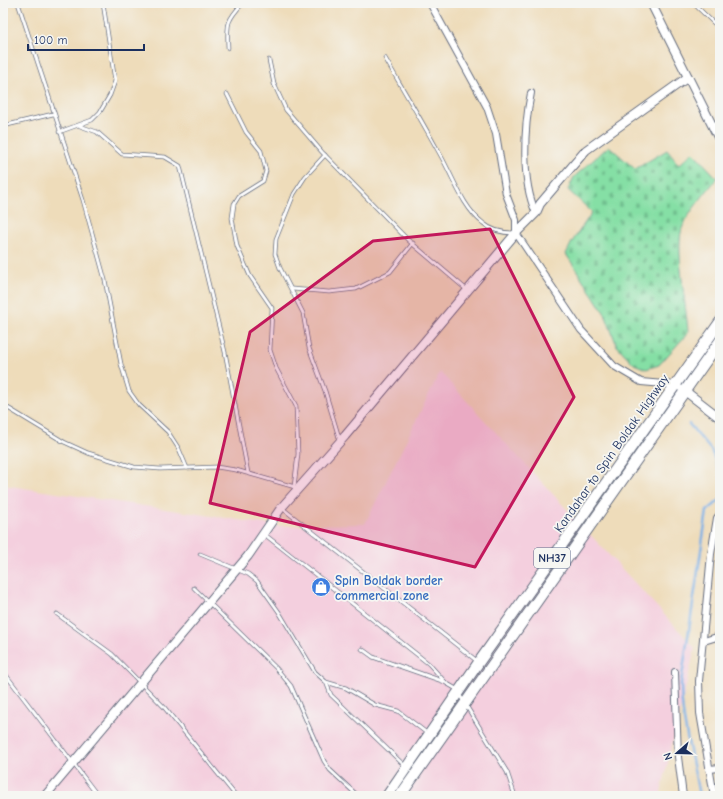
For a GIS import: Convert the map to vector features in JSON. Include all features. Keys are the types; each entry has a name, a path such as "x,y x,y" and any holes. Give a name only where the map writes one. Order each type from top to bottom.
{"highway":[{"name":"Kandahar to Spin Boldak Highway","path":"387,796 479,662 720,322"},
{"name":"Kandahar to Spin Boldak Highway","path":"400,796 720,340"}],"street":[{"path":"430,3 487,107 496,134 505,189 516,220 516,233 581,330 614,366 641,382 675,385 720,418"},
{"path":"651,3 720,141"},
{"path":"45,796 235,569 248,556 296,488 340,443 469,291 516,233 536,213 540,204 586,150 688,77"},
{"path":"531,93 525,137 530,200 536,213"},
{"path":"714,796 700,706 699,680 704,641 703,625 711,554 720,514"},
{"path":"704,641 720,636"},
{"path":"675,672 678,757 683,796"},
{"path":"709,770 720,768"}],"lane":[{"path":"18,3 82,200 105,280 129,391 139,405 168,432 179,449 187,468"},
{"path":"59,132 80,126 92,120 100,112 110,95 115,81 103,3"},
{"path":"228,48 227,26 234,13 243,3"},
{"path":"693,3 720,29"},
{"path":"385,58 442,158 453,183 470,209 482,223 487,226 502,233 516,233"},
{"path":"269,60 274,84 286,110 325,155 413,244 469,291"},
{"path":"3,405 64,442 88,453 134,467 160,469 216,467 248,473 287,487 296,488 298,454 296,406 276,368 270,350 272,308 250,276 237,246 232,218 236,200 263,180 266,171 261,151 246,132 227,94"},
{"path":"3,126 53,114"},
{"path":"80,126 97,132 122,154 165,158 180,166 225,352 248,473"},
{"path":"325,155 305,177 294,194 276,239 275,254 303,313 309,348 325,391 340,443"},
{"path":"292,289 329,292 356,289 390,272 413,244"},
{"path":"281,508 479,662"},
{"path":"264,534 429,664 446,683 459,692 507,772 515,796"},
{"path":"200,554 248,574 257,581 279,612 315,672 326,682 346,688 375,705 398,711 430,735"},
{"path":"194,588 276,668 291,686 324,761 330,770 358,796"},
{"path":"57,614 112,654 140,682 164,707 236,796"},
{"path":"362,649 373,657 446,683"},
{"path":"3,671 98,796"},
{"path":"326,682 331,695 407,768"}],"highlighted area":[{"path":"490,229 574,397 475,567 210,503 250,332 373,241"}],"shaded area":[{"name":"Spin Boldak border commercial zone","path":"440,372 695,648 660,796 3,796 3,485 279,526 365,524"}],"green space":[{"path":"609,146 635,169 667,150 679,165 693,152 717,178 690,213 683,226 681,235 680,261 688,333 659,365 646,369 634,364 617,346 605,314 566,254 572,242 592,212 568,190 574,177"}],"waterway":[{"path":"689,424 711,450 720,472"},
{"path":"699,796 685,726 681,683 707,511 720,500"}],"place":[{"name":"Spin Boldak border commercial zone","path":"321,587"}]}
